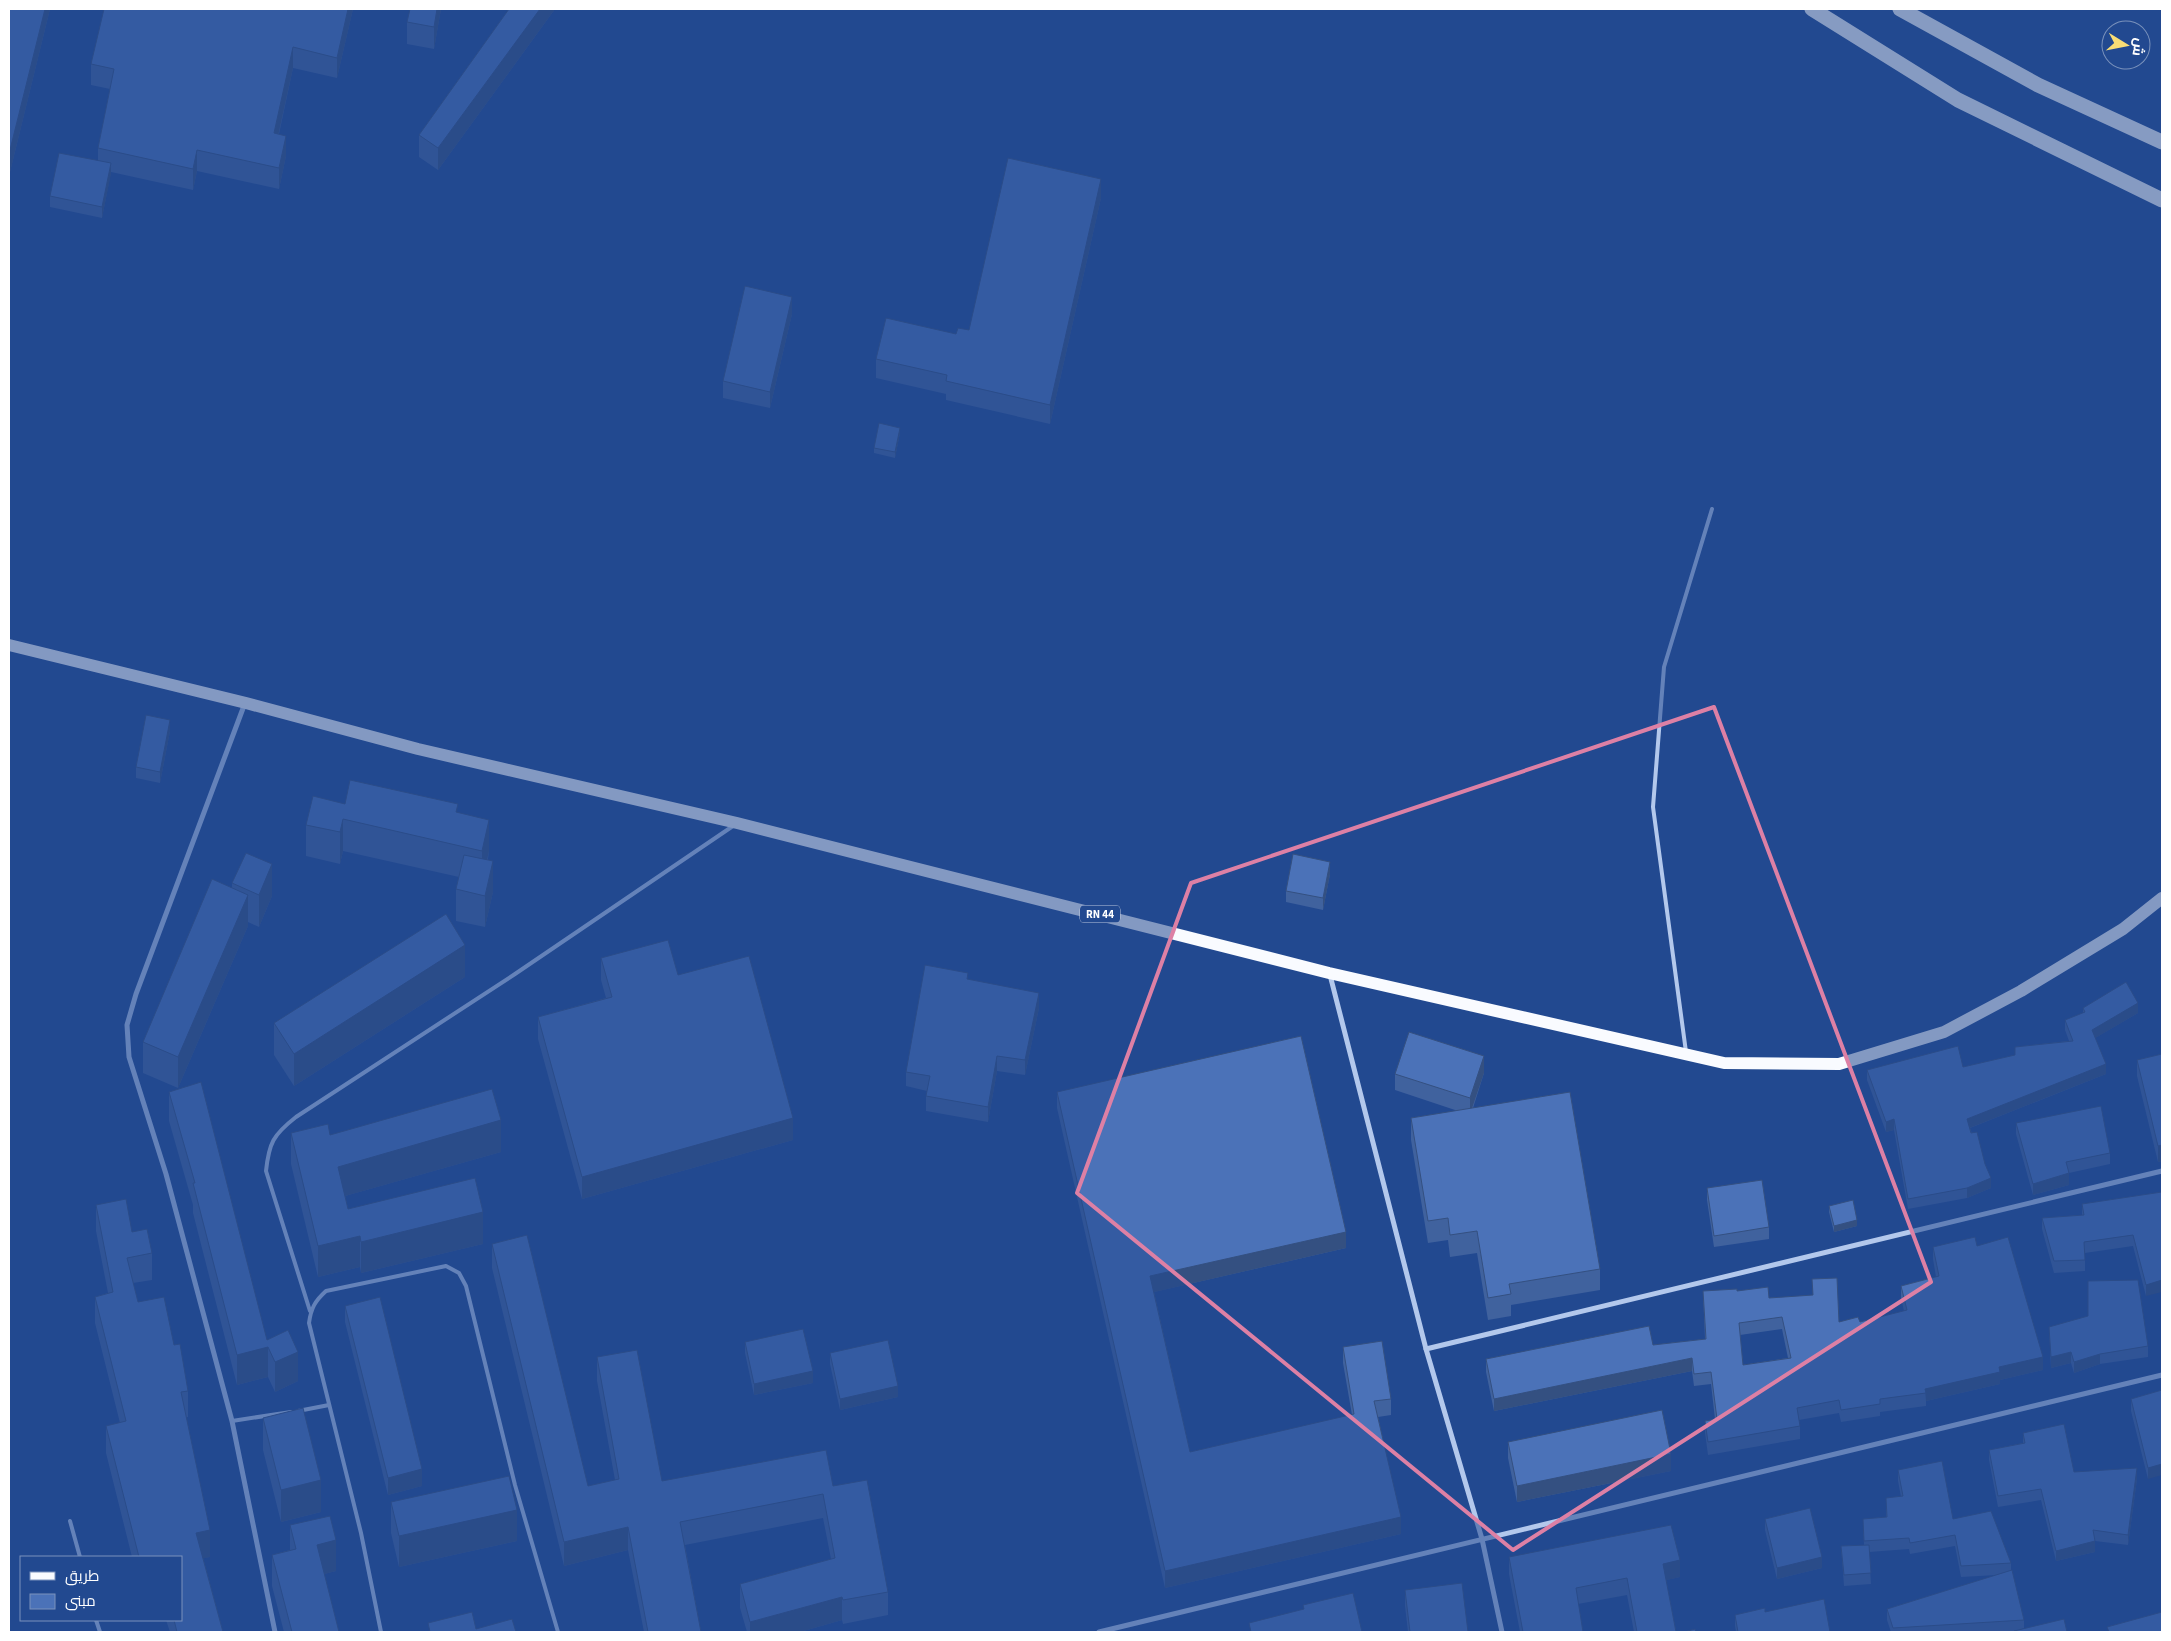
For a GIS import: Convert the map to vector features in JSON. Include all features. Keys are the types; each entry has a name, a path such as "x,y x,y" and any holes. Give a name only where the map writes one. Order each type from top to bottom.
{"highway":[{"path":"1812,9 1958,100 2162,200"},
{"path":"1900,9 2038,86 2162,142"}],"main road":[{"name":"RN 44","path":"9,645 246,703 418,749 737,823 1329,973 1724,1063 1839,1064 1944,1032 2021,991 2123,929 2162,898"}],"street":[{"path":"246,703 136,994 127,1025 128,1057 166,1174 232,1422 275,1632"},
{"path":"1329,973 1426,1349 1482,1539 1502,1632"},
{"path":"1426,1349 2162,1171"},
{"path":"1099,1632 2162,1375"}],"lane":[{"path":"1686,1054 1653,807 1664,667 1712,509"},
{"path":"381,1632 361,1534 309,1323 310,1310 266,1171 268,1149 277,1132 296,1117 515,974 737,823"},
{"path":"310,1310 317,1299 326,1291 436,1267 446,1266 459,1273 466,1286 512,1476 558,1632"},
{"path":"232,1422 328,1406"},
{"path":"70,1521 80,1556"}],"highlighted area":[{"path":"1714,707 1931,1282 1513,1550 1077,1193 1191,883"}],"building":[{"path":"9,9 45,9 9,154"},
{"path":"104,9 348,9 337,58 293,47 274,133 286,136 279,168 197,150 193,169 98,148 114,69 91,64"},
{"path":"410,9 437,9 434,27 407,22"},
{"path":"509,9 540,9 438,148 419,135"},
{"path":"59,153 111,163 102,207 50,196"},
{"path":"1008,158 1101,179 1050,405 946,381 947,375 876,359 886,318 956,334 958,328 969,330"},
{"path":"745,286 792,297 770,392 723,381"},
{"path":"879,423 900,428 895,452 874,448"},
{"path":"146,715 170,720 160,772 136,767"},
{"path":"350,780 458,804 456,812 489,820 482,851 343,819 340,832 306,825 313,796 345,804"},
{"path":"246,853 272,864 259,895 232,883"},
{"path":"1293,854 1330,862 1323,898 1286,891"},
{"path":"464,855 493,861 485,896 456,889"},
{"path":"212,879 248,895 178,1057 143,1042"},
{"path":"446,914 465,945 294,1054 274,1023"},
{"path":"668,940 678,975 749,956 793,1118 582,1177 538,1017 612,997 601,958"},
{"path":"925,965 968,973 967,979 1039,993 1025,1060 997,1056 988,1107 926,1096 930,1076 906,1072"},
{"path":"2126,982 2138,1003 2092,1030 2106,1064 1967,1119 1971,1133 1977,1132 1985,1164 1991,1178 1967,1188 1908,1199 1894,1119 1886,1122 1867,1070 1958,1046 1963,1067 2015,1055 2015,1047 2073,1041 2065,1020 2085,1012 2083,1008"},
{"path":"1409,1032 1484,1056 1470,1098 1395,1074"},
{"path":"1301,1036 1346,1232 1150,1276 1190,1452 1354,1414 1343,1347 1382,1341 1391,1399 1374,1401 1401,1517 1165,1571 1057,1092"},
{"path":"2162,1054 2162,1145 2158,1146 2137,1060"},
{"path":"201,1082 267,1340 288,1330 298,1352 275,1362 268,1347 237,1355 193,1183 195,1183 169,1092"},
{"path":"492,1089 501,1120 338,1167 348,1209 475,1178 483,1212 361,1242 360,1236 318,1246 291,1133 328,1124 330,1135"},
{"path":"1570,1092 1600,1269 1509,1284 1511,1294 1488,1298 1477,1231 1450,1235 1448,1218 1428,1221 1411,1118"},
{"path":"2101,1106 2110,1153 2066,1162 2069,1173 2033,1184 2016,1123"},
{"path":"1762,1180 1769,1227 1714,1236 1707,1188"},
{"path":"2162,1192 2162,1280 2146,1285 2133,1235 2084,1242 2085,1260 2054,1261 2042,1218 2084,1215 2082,1204"},
{"path":"126,1199 132,1232 147,1229 152,1253 127,1258 138,1302 164,1297 174,1345 180,1344 188,1391 181,1392 210,1530 196,1533 223,1632 177,1632 174,1621 182,1621 182,1556 139,1556 106,1426 126,1421 95,1297 113,1292 96,1205"},
{"path":"1853,1200 1857,1220 1834,1226 1829,1206"},
{"path":"527,1235 588,1486 619,1479 597,1357 637,1350 662,1481 826,1450 833,1486 867,1480 888,1592 843,1600 842,1597 750,1622 740,1584 835,1558 823,1494 680,1522 701,1632 648,1632 628,1527 564,1542 492,1244"},
{"path":"1975,1237 1977,1246 2008,1237 2043,1357 1999,1367 2000,1372 1925,1389 1926,1393 1880,1399 1880,1404 1841,1410 1839,1400 1797,1408 1800,1426 1708,1442 1705,1421 1717,1419 1711,1372 1694,1374 1692,1358 1494,1399 1486,1359 1649,1326 1653,1345 1706,1339 1703,1291 1737,1289 1737,1291 1768,1287 1769,1298 1813,1295 1812,1279 1837,1278 1839,1322 1858,1317 1860,1322 1907,1310 1901,1286 1939,1276 1933,1247","holes":["1782,1317 1791,1358 1743,1365 1739,1323"]},
{"path":"2138,1280 2148,1346 2100,1354 2074,1362 2071,1352 2051,1357 2049,1327 2088,1316 2088,1281"},
{"path":"380,1297 422,1469 388,1478 345,1306"},
{"path":"803,1329 813,1371 754,1384 745,1342"},
{"path":"888,1340 898,1386 840,1399 830,1353"},
{"path":"2162,1390 2162,1464 2148,1468 2131,1399"},
{"path":"303,1408 321,1480 281,1490 263,1418"},
{"path":"1662,1410 1671,1454 1517,1486 1508,1442"},
{"path":"2064,1424 2074,1472 2137,1468 2128,1535 2093,1530 2095,1541 2056,1551 2041,1489 1998,1496 1989,1450 2025,1443 2023,1433"},
{"path":"1942,1461 1953,1519 1991,1511 2011,1563 1961,1566 1955,1535 1910,1543 1909,1538 1864,1541 1863,1519 1887,1517 1886,1498 1903,1496 1898,1470"},
{"path":"509,1476 517,1510 399,1536 391,1502"},
{"path":"1810,1508 1822,1557 1777,1568 1765,1519"},
{"path":"330,1516 336,1540 317,1545 339,1632 292,1632 272,1555 296,1549 290,1525"},
{"path":"1671,1525 1680,1560 1663,1564 1676,1632 1637,1632 1627,1578 1576,1588 1583,1632 1523,1632 1509,1557"},
{"path":"1869,1545 1871,1573 1844,1575 1841,1546"},
{"path":"2012,1570 2024,1620 1893,1628 1887,1609"},
{"path":"1462,1583 1468,1632 1410,1632 1405,1590"},
{"path":"1353,1593 1362,1632 1251,1632 1249,1623 1304,1609 1303,1605"},
{"path":"1824,1599 1830,1632 1738,1632 1735,1615 1765,1608 1765,1612"},
{"path":"472,1612 476,1629 512,1619 516,1632 430,1632 428,1623"},
{"path":"2162,1612 2162,1632 2109,1632 2107,1627"},
{"path":"2064,1619 2067,1632 2014,1632 2014,1631"},
{"path":"1695,1629 1696,1632 1684,1632"}]}
